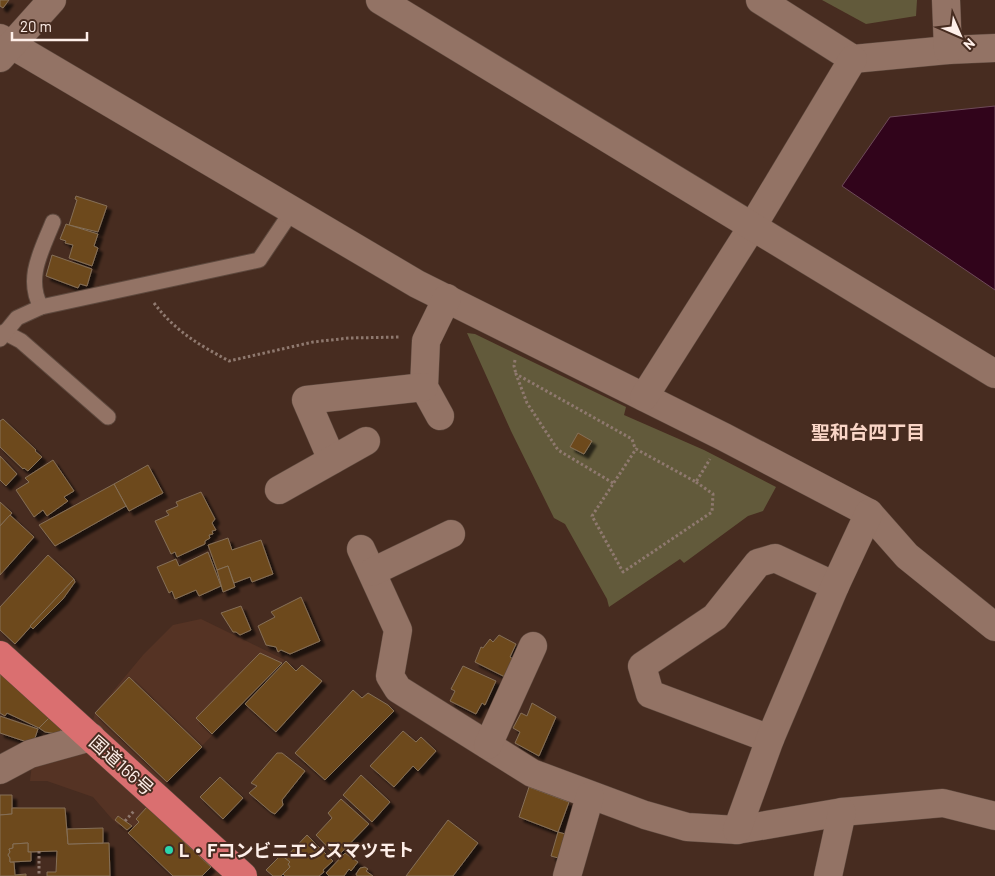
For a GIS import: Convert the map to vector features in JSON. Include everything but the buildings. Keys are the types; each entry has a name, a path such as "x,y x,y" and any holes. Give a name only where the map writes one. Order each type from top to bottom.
{"highway":[{"name":"国道166号","path":"0,655 243,876"}],"street":[{"path":"52,0 4,47 417,284 724,437 869,514 907,556 995,627"},
{"path":"380,0 995,374"},
{"path":"760,0 853,58 995,48"},
{"path":"946,0 948,50"},
{"path":"644,397 752,227 853,58"},
{"path":"440,416 424,387 426,341 447,298"},
{"path":"332,460 306,400 424,387"},
{"path":"279,490 366,441"},
{"path":"737,830 770,739 835,586 869,514"},
{"path":"451,534 367,560 398,630 390,676 398,689 532,773 644,816 687,827 737,830 842,812 943,803 995,816"},
{"path":"770,739 650,694 642,666 715,617 758,563 775,558 835,586"},
{"path":"488,745 533,646"},
{"path":"0,770 30,754 91,737"},
{"path":"567,876 590,796"},
{"path":"828,876 842,812"}],"lane":[{"path":"108,417 21,341 2,336 17,318 41,307 259,260 292,211"},
{"path":"41,307 36,298 34,274 36,263 53,222"}],"path":[{"path":"144,284 154,303 168,321 187,337 229,361 313,342 349,338 411,337 426,341"},
{"path":"613,483 558,450 527,403 516,374 632,439 636,449 696,482 712,494 712,512 623,572 592,516 636,449"},
{"path":"696,482 724,437"},
{"path":"39,851 39,876"}],"shaded area":[{"path":"822,0 917,0 916,16 866,24"},
{"path":"995,106 995,290 842,186 890,117"},
{"path":"467,333 475,334 626,407 624,415 704,450 776,487 763,511 748,516 684,563 680,559 609,607 607,599 565,524 554,518 511,431"},
{"path":"201,619 285,660 146,804 225,876 173,876 112,819 93,797 47,781 30,781 32,764 85,748 95,713 143,655 173,625"}],"place":[{"name":"L・Fコンビニエンスマツモト","path":"169,850"}],"district":[{"name":"聖和台四丁目","path":"868,431"}]}
